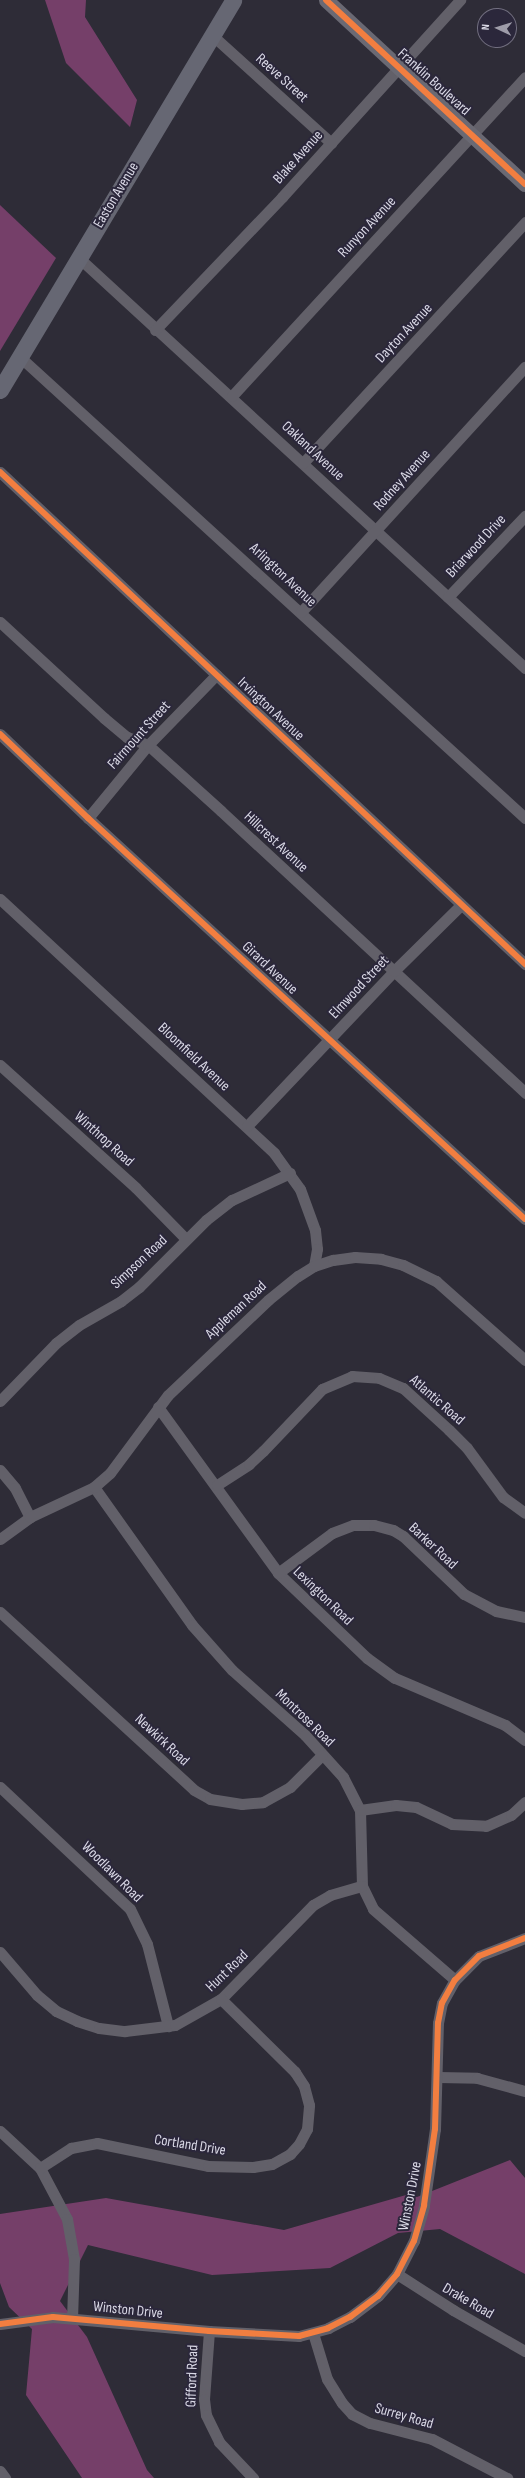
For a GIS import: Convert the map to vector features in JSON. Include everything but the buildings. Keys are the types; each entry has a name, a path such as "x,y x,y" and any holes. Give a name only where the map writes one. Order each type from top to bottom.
{"main road":[{"name":"Easton Avenue","path":"0,390 233,0"}],"street":[{"name":"Franklin Boulevard","path":"326,0 525,184"},
{"name":"Blake Avenue","path":"155,330 331,143 460,0"},
{"name":"Reeve Street","path":"212,35 331,143"},
{"name":"Runyon Avenue","path":"232,396 525,77"},
{"name":"Dayton Avenue","path":"303,463 525,222"},
{"name":"Oakland Avenue","path":"79,258 155,330 232,396 525,668"},
{"name":"Arlington Avenue","path":"20,357 525,818"},
{"name":"Rodney Avenue","path":"301,612 377,531 525,367"},
{"name":"Irvington Avenue","path":"0,472 525,964"},
{"name":"Briarwood Drive","path":"448,597 525,516"},
{"name":"Hillcrest Avenue","path":"0,622 127,738 148,745 525,1093"},
{"name":"Fairmount Street","path":"88,818 148,745 216,675"},
{"name":"Girard Avenue","path":"0,734 88,818 525,1219"},
{"name":"Bloomfield Avenue","path":"0,899 247,1126 274,1153 290,1172 300,1189 315,1230 317,1249 314,1266"},
{"name":"Elmwood Street","path":"247,1126 394,971 461,905"},
{"name":"Winthrop Road","path":"0,1065 136,1188 186,1239"},
{"name":"Simpson Road","path":"0,1401 56,1343 79,1325 121,1301 139,1286 186,1239 232,1200 290,1172"},
{"name":"Appleman Road","path":"0,1539 30,1517 94,1487 110,1472 158,1407 268,1300 314,1266 333,1260 355,1257 381,1259 403,1265 436,1281 525,1360"},
{"name":"Atlantic Road","path":"217,1485 249,1464 322,1389 352,1376 379,1378 403,1388 449,1430 467,1448 504,1497 525,1512"},
{"name":"Lexington Road","path":"158,1407 217,1485 278,1573 367,1658 395,1678 506,1725 525,1740"},
{"path":"0,1470 15,1488 30,1517"},
{"name":"Montrose Road","path":"94,1487 192,1625 232,1670 305,1735 343,1777 360,1810 362,1886 373,1909 455,1980"},
{"name":"Barker Road","path":"278,1573 332,1533 353,1525 374,1525 393,1530 403,1536 464,1594 496,1611 525,1617"},
{"name":"Newkirk Road","path":"0,1612 194,1790 210,1800 242,1804 263,1802 290,1787 322,1755"},
{"name":"Woodlawn Road","path":"0,1787 130,1909 147,1944 168,2026"},
{"path":"360,1810 396,1805 416,1807 452,1824 486,1826 511,1815 525,1802"},
{"name":"Hunt Road","path":"0,1952 37,1995 56,2011 77,2021 99,2028 125,2031 168,2026 197,2015 221,1999 313,1905 330,1895 362,1886"},
{"name":"Winston Drive","path":"0,2324 35,2318 72,2318 277,2336 313,2333 350,2317 378,2296 397,2274 414,2241 424,2205 435,2129 438,2077 438,2023 442,2003 455,1980 479,1956 525,1938"},
{"name":"Cortland Drive","path":"40,2168 71,2148 97,2143 208,2166 253,2167 272,2164 290,2154 299,2144 307,2129 309,2105 304,2086 295,2072 221,1999"},
{"path":"438,2077 477,2078 525,2092"},
{"path":"0,2131 40,2168 61,2205 71,2240 74,2259 72,2318"},
{"name":"Drake Road","path":"397,2274 453,2310 525,2351"},
{"name":"Gifford Road","path":"209,2331 204,2399 206,2415 219,2442 253,2478"},
{"name":"Surrey Road","path":"313,2333 327,2379 342,2403 352,2414 370,2423 432,2439 508,2478"},
{"path":"0,2471 5,2478"}],"shaded area":[{"path":"45,0 86,0 85,17 137,100 130,127 66,63"},
{"path":"0,205 56,258 0,351"},
{"path":"510,2160 525,2178 525,2274 440,2229 398,2233 330,2268 212,2275 88,2245 60,2301 87,2337 147,2470 154,2478 82,2478 26,2395 32,2329 9,2307 0,2283 0,2214 106,2198 284,2230 406,2195 417,2197"}],"cycle path":[{"path":"326,0 525,184"},
{"path":"0,472 525,964"},
{"path":"0,734 88,818 525,1219"},
{"path":"0,2324 53,2317 209,2331 299,2336 328,2328 350,2317 378,2296 397,2274 414,2241 424,2205 435,2129 438,2023 442,2003 455,1980 479,1956 525,1938"}]}
